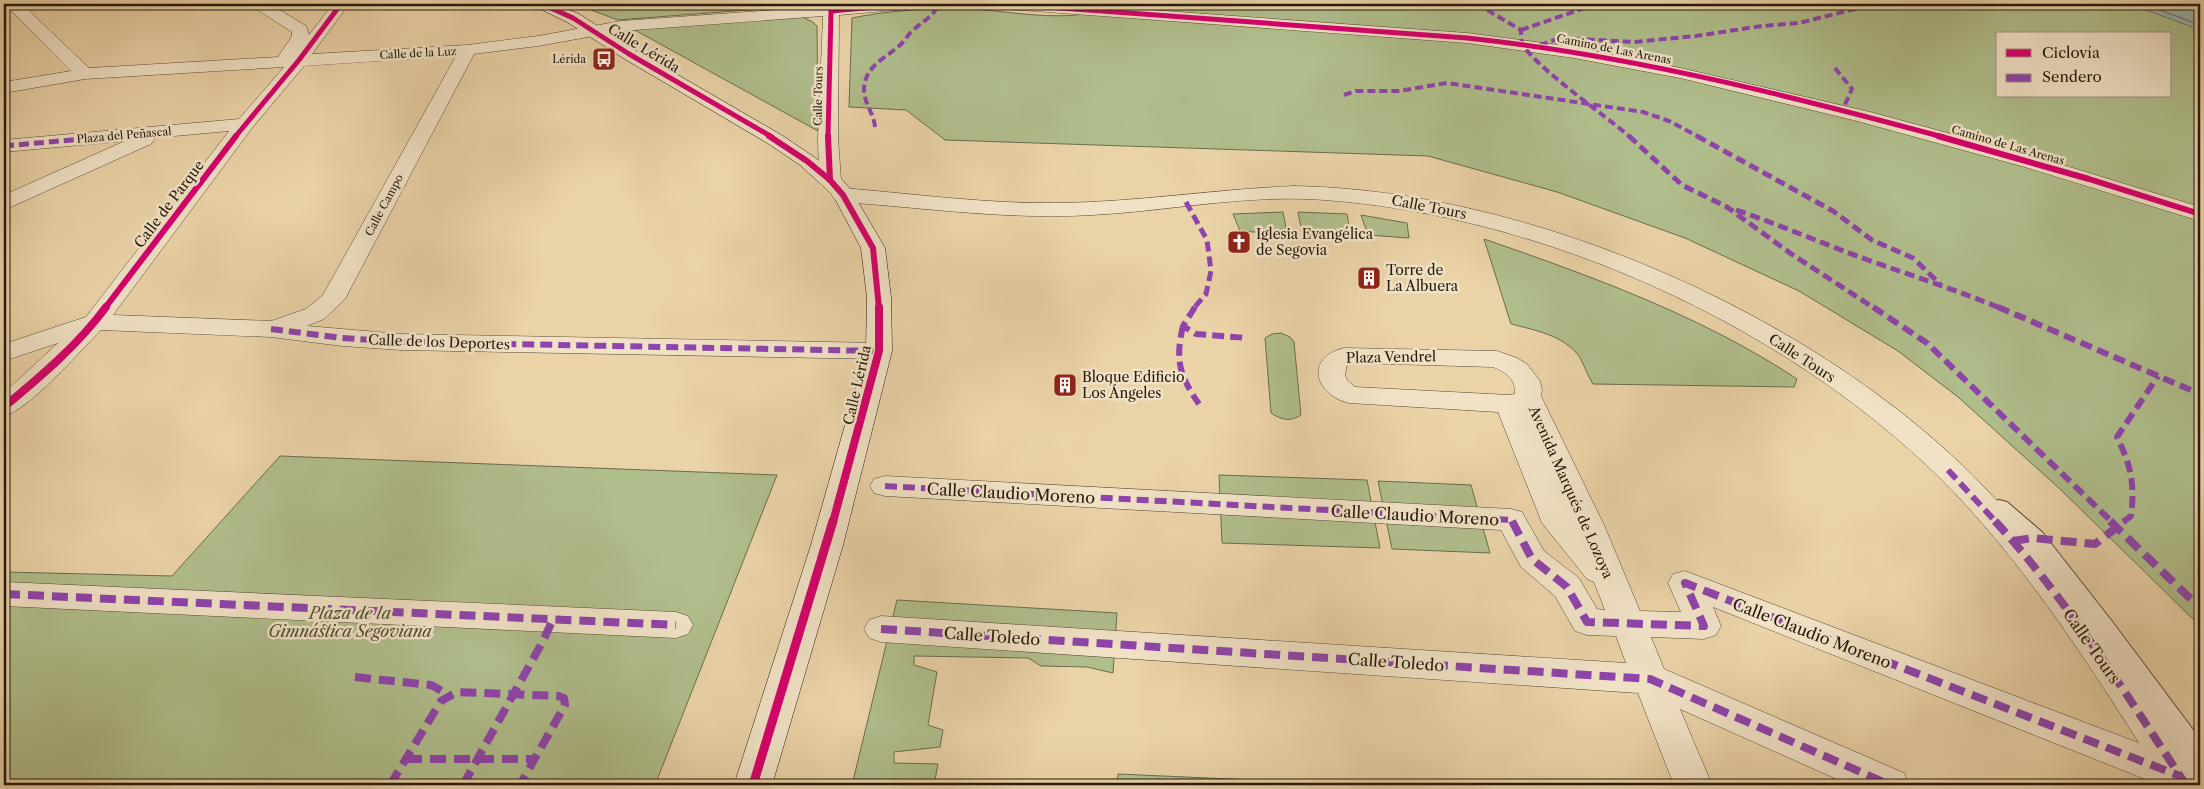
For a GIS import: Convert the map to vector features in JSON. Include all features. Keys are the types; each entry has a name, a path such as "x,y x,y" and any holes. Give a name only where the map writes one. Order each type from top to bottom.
{"street":[{"path":"13,4 85,74"},
{"path":"260,4 300,30 301,36 292,60"},
{"name":"Calle de Parque","path":"4,407 96,322 292,60 341,4"},
{"name":"Calle Lérida","path":"542,4 591,30 808,161 837,187 873,248 879,297 879,351 828,545 753,785"},
{"path":"831,17 909,4"},
{"name":"Camino de Las Arenas","path":"1007,4 1522,43 1669,70 1867,117 1991,151 2200,214"},
{"name":"Calle de la Luz","path":"4,87 85,74 468,50 621,26 831,17"},
{"name":"Calle Tours","path":"831,17 829,110 837,187 992,208 1052,210 1143,207 1261,194 1301,192 1390,200 1481,218 1529,231 1621,264 1754,328 1825,371 1898,427 1948,470 2013,541 2089,637 2189,774"},
{"path":"297,28 327,21"},
{"name":"Calle Campo","path":"271,330 315,314 333,299 468,50"},
{"name":"Plaza del Peñascal","path":"4,146 245,124"},
{"path":"4,203 164,132"},
{"name":"Calle de los Deportes","path":"4,353 96,322 271,330 401,342 879,351"},
{"name":"Plaza Vendrel","path":"1350,355 1497,359 1508,363 1519,371 1529,388 1518,400 1349,394 1340,390 1334,384 1332,370 1337,359 1350,355"},
{"name":"Avenida Marqués de Lozoya","path":"1518,400 1558,523 1613,587 1693,785"},
{"name":"Calle Claudio Moreno","path":"886,486 1511,520 1532,559 1567,587 1587,622 1704,626 1685,583 2189,774"},
{"path":"4,594 171,604 554,617 676,625"},
{"name":"Calle Toledo","path":"881,629 1650,678 1890,785"}],"green space":[{"path":"575,4 825,4 618,20"},
{"path":"1111,4 2200,4 2200,626 2060,489 1958,397 1898,351 1799,291 1685,238 1557,192 1428,156 945,140 906,110 849,107 852,18 904,11 956,8 1036,15 1078,15 1096,11"},
{"path":"802,17 817,26 818,131 633,29"},
{"path":"1283,212 1286,228 1268,233 1240,231 1233,214"},
{"path":"1298,212 1347,214 1350,233 1302,233"},
{"path":"1361,215 1407,223 1409,238 1368,235"},
{"path":"1484,239 1605,283 1684,317 1761,356 1797,379 1794,387 1593,384 1579,356 1565,343 1548,334 1511,324"},
{"path":"1281,333 1290,337 1294,342 1301,415 1290,419 1282,419 1271,413 1265,338 1272,334"},
{"name":"Plaza de la Gimnástica Segoviana","path":"280,456 777,475 655,785 4,785 4,572 172,576"},
{"path":"1219,475 1367,480 1380,548 1222,543"},
{"path":"1378,481 1471,485 1490,553 1392,549"},
{"path":"897,600 1117,613 1113,673 1087,667 1041,666 1028,658 914,656 914,665 937,672 928,725 943,730 940,747 894,752 894,763 938,764 934,785 852,785"},
{"path":"1118,774 1366,785 1117,785"}],"water":[{"path":"2130,4 2200,4 2200,30"}],"marked path":[{"path":"875,127 864,92 869,71 931,16 939,4"},
{"path":"1477,4 1521,30 1522,43 1538,64 1611,120 1682,185 1727,207 1790,253 1927,343 2200,608"},
{"path":"1521,30 1596,4"},
{"path":"1540,45 1560,38 1634,42 1696,36 1762,26 1799,23 1875,4"},
{"path":"1835,68 1852,89 1842,111"},
{"path":"1344,95 1356,91 1399,91 1447,83 1643,112 1669,121 1833,211 1872,240 1913,258 1940,284"},
{"path":"4,146 164,132"},
{"path":"1186,202 1207,240 1211,271 1206,294 1190,313 1183,326 1196,334 1247,338"},
{"path":"1736,210 1789,228 1867,260 1955,289 2200,394"},
{"path":"1183,326 1178,359 1179,368 1186,384 1199,404"},
{"path":"271,329 342,338 401,342 879,351"},
{"path":"2013,541 2033,538 2095,544 2131,516 2132,475 2127,458 2117,437 2158,376"},
{"path":"1948,470 2013,541 2089,637 2186,785"},
{"path":"885,486 1511,520 1532,559 1567,587 1587,622 1704,626 1685,583 2180,776"},
{"path":"4,594 676,625"},
{"path":"463,785 543,641 554,617"},
{"path":"881,629 1650,679 1890,785"},
{"path":"355,677 431,685 449,695"},
{"path":"390,785 441,701 449,695 457,692 558,696 564,698 565,705 520,785"},
{"path":"406,759 534,759"}],"cycle path":[{"path":"4,407 31,384 95,322 245,124 299,60 341,4"},
{"path":"542,4 573,18 629,54 776,140 807,161 830,180 843,195 873,248 879,297 879,351 827,545 753,785"},
{"path":"830,180 828,138 831,11 909,4"},
{"path":"1007,4 1467,38 1574,52 1680,73 1807,102 1920,131 2089,179 2200,214"}],"place":[{"name":"Lérida","path":"604,59"},
{"name":"Iglesia Evangélica de Segovia","path":"1239,242"},
{"name":"Torre de La Albuera","path":"1369,278"},
{"name":"Bloque Edificio Los Ángeles","path":"1065,385"}]}
